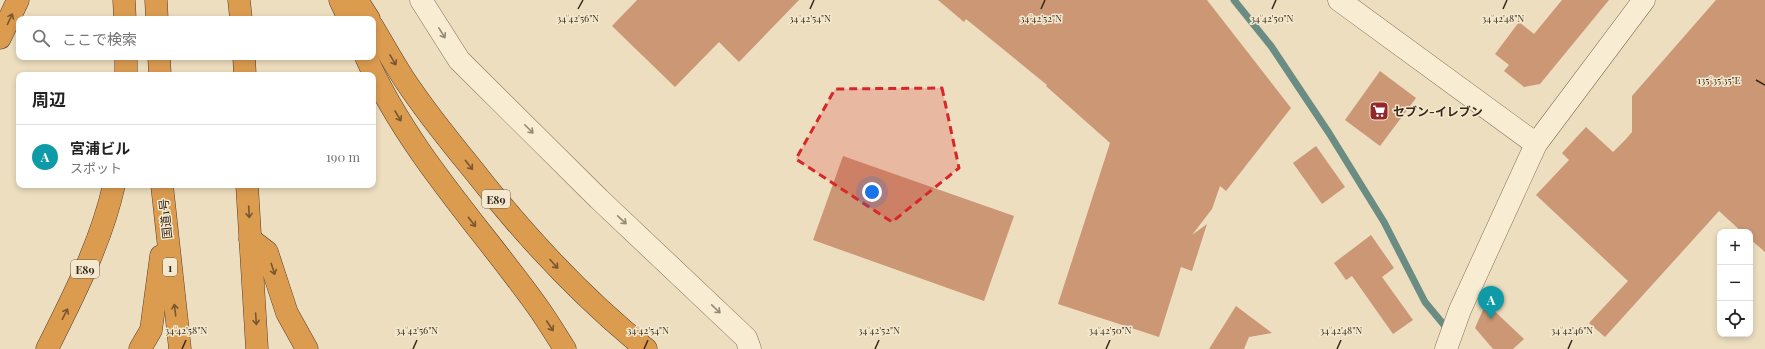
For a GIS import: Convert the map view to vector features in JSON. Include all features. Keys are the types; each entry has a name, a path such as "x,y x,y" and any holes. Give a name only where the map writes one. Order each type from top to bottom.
{"highway":[{"path":"0,38 18,0"},
{"path":"124,0 125,16"},
{"path":"156,0 157,16"},
{"path":"239,0 241,16"},
{"path":"340,0 348,16"},
{"path":"357,0 366,16"},
{"name":"E89","path":"376,32 404,78 452,144 507,213 566,278 597,308 646,349"},
{"path":"126,60 126,72"},
{"path":"159,60 160,72"},
{"path":"244,60 245,72"},
{"name":"E89","path":"368,60 374,72"},
{"name":"E89","path":"376,76 396,114 435,174 537,306 565,349"},
{"name":"E89","path":"47,349 70,303 99,234 113,188"},
{"name":"国道1号","path":"162,188 180,349"},
{"path":"247,188 257,349"},
{"path":"140,349 151,330 165,224"},
{"path":"250,239 267,252 287,313 307,349"}],"street":[{"path":"421,0 459,60 599,199 746,338 750,349"},
{"path":"1338,0 1536,144"},
{"path":"1446,348 1458,317 1536,144 1644,0"}],"highlighted area":[{"path":"942,88 959,168 892,222 796,159 835,89"}],"building":[{"path":"637,0 799,0 739,62 719,42 675,87 612,26"},
{"path":"938,0 1207,0 1291,108 1226,191 1220,186 1212,209 1192,235 1207,224 1192,271 1181,267 1159,337 1058,304 1110,143 1046,86 1047,85 966,19 964,22"},
{"path":"1562,0 1609,0 1540,84 1524,87 1504,71 1509,65 1495,54 1519,22 1534,34"},
{"path":"1716,0 1765,0 1765,252 1753,242 1753,229 1739,229 1719,211 1605,337 1589,323 1628,281 1536,195 1569,160 1562,153 1586,127 1613,152 1626,139 1632,132 1632,96"},
{"path":"1380,71 1416,98 1380,146 1345,120"},
{"path":"1316,146 1345,187 1322,204 1293,163"},
{"path":"843,156 1014,216 984,301 813,240"},
{"path":"1371,235 1394,268 1382,277 1413,320 1393,334 1352,276 1346,280 1334,263"},
{"path":"1486,303 1524,339 1513,349 1493,349 1475,328"},
{"path":"1236,306 1272,333 1249,337 1244,349 1209,349"}],"waterway":[{"path":"1234,0 1271,46 1329,133 1384,222 1425,302 1449,331"}],"place":[{"name":"セブン-イレブン","path":"1379,111"},
{"name":"宮浦ビル","path":"1491,319"}]}
